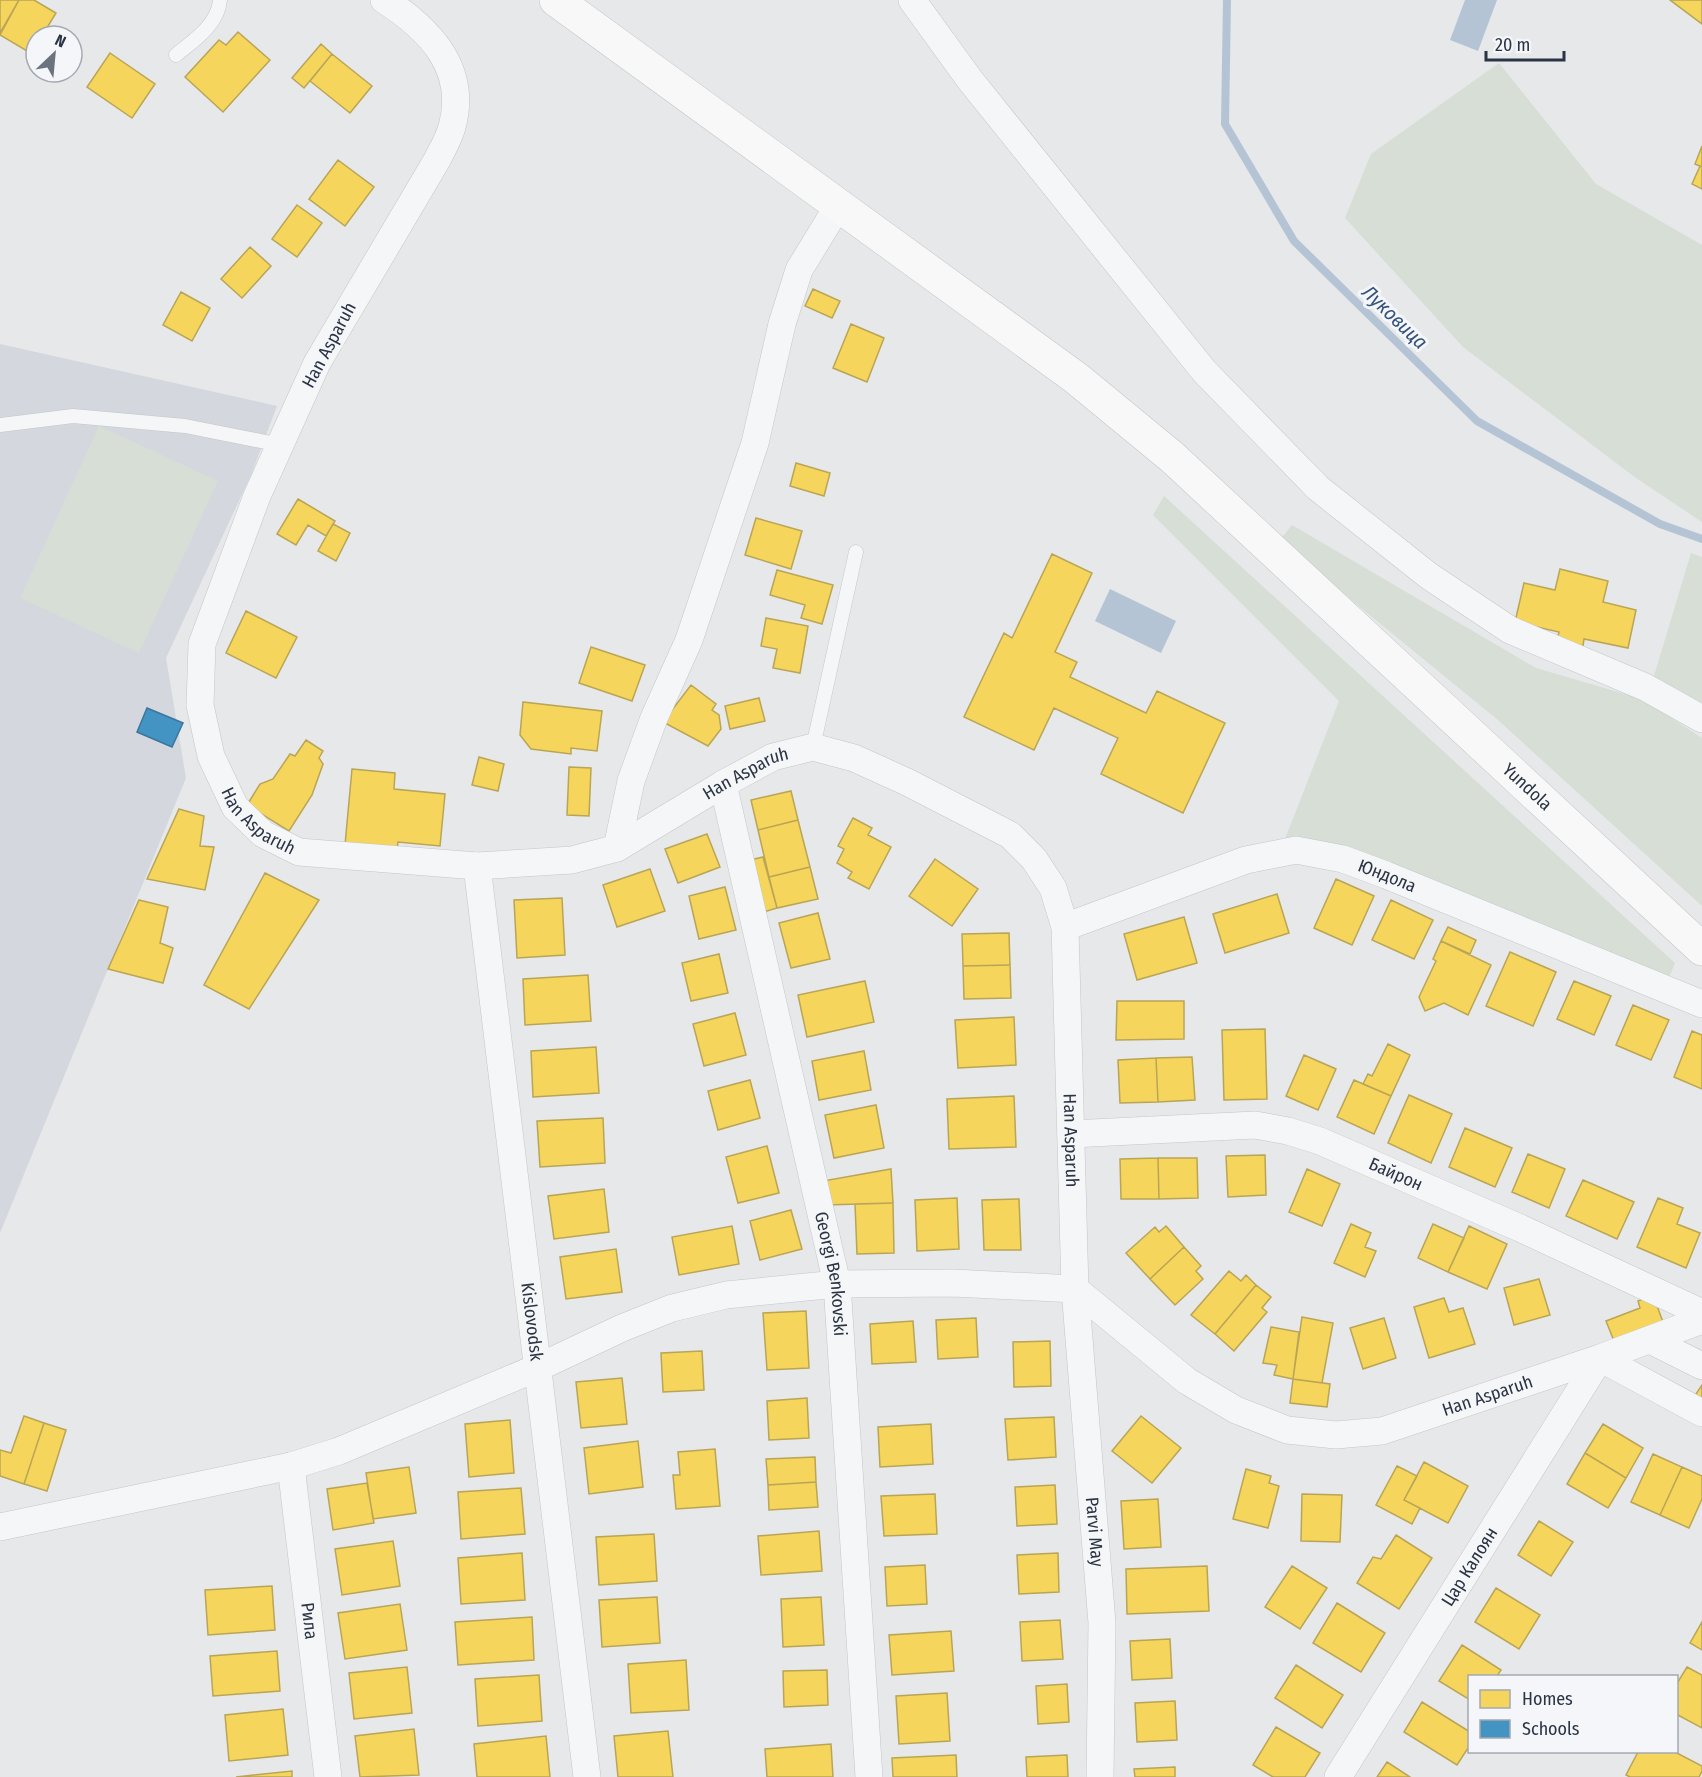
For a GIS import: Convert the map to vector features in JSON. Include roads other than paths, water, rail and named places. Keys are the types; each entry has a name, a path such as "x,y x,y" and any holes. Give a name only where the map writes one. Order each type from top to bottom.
{"main road":[{"name":"Yundola","path":"556,0 1076,378 1172,457 1702,950"}],"street":[{"name":"Han Asparuh","path":"384,0 404,13 433,40 451,67 457,99 452,129 316,363 257,496 202,644 200,705 211,756 235,807 263,834 299,852 477,866 572,860 617,848 723,784 773,757 813,747 854,758 907,782 1010,835 1034,859 1053,888 1065,927 1075,1289 1187,1381 1236,1410 1287,1430 1336,1435 1382,1431 1600,1358 1702,1320"},
{"path":"912,0 970,80 1204,371 1318,488 1429,576 1510,630 1645,687 1702,719"},
{"path":"617,848 631,781 654,718 693,629 755,443 782,324 800,270 838,206"},
{"name":"Georgi Benkovski","path":"723,784 837,1284 869,1777"},
{"name":"Юндола","path":"1065,927 1246,860 1296,850 1343,859 1386,875 1702,1004"},
{"name":"Kislovodsk","path":"477,866 587,1777"},
{"name":"Байрон","path":"1071,1134 1255,1125 1288,1131 1320,1142 1520,1227 1702,1313"},
{"path":"0,1527 291,1466 339,1451 539,1367 622,1328 672,1308 726,1295 837,1284 953,1283 1075,1289"},
{"name":"Parvi May","path":"1075,1289 1102,1623 1100,1777"},
{"path":"1650,1340 1702,1366"},
{"path":"1600,1358 1702,1413"},
{"name":"Цар Калоян","path":"1338,1777 1600,1358"},
{"name":"Рила","path":"291,1466 328,1777"}],"lane":[{"path":"176,55 206,30 220,6 220,0"},
{"path":"0,426 73,416 185,426 281,445"},
{"path":"813,747 856,552"}],"water":[{"path":"1465,0 1497,0 1478,51 1450,40"},
{"path":"1110,589 1176,621 1161,653 1095,621"}],"waterway":[{"name":"Луковица","path":"1227,0 1225,124 1294,241 1477,421 1660,524 1702,539"}]}
